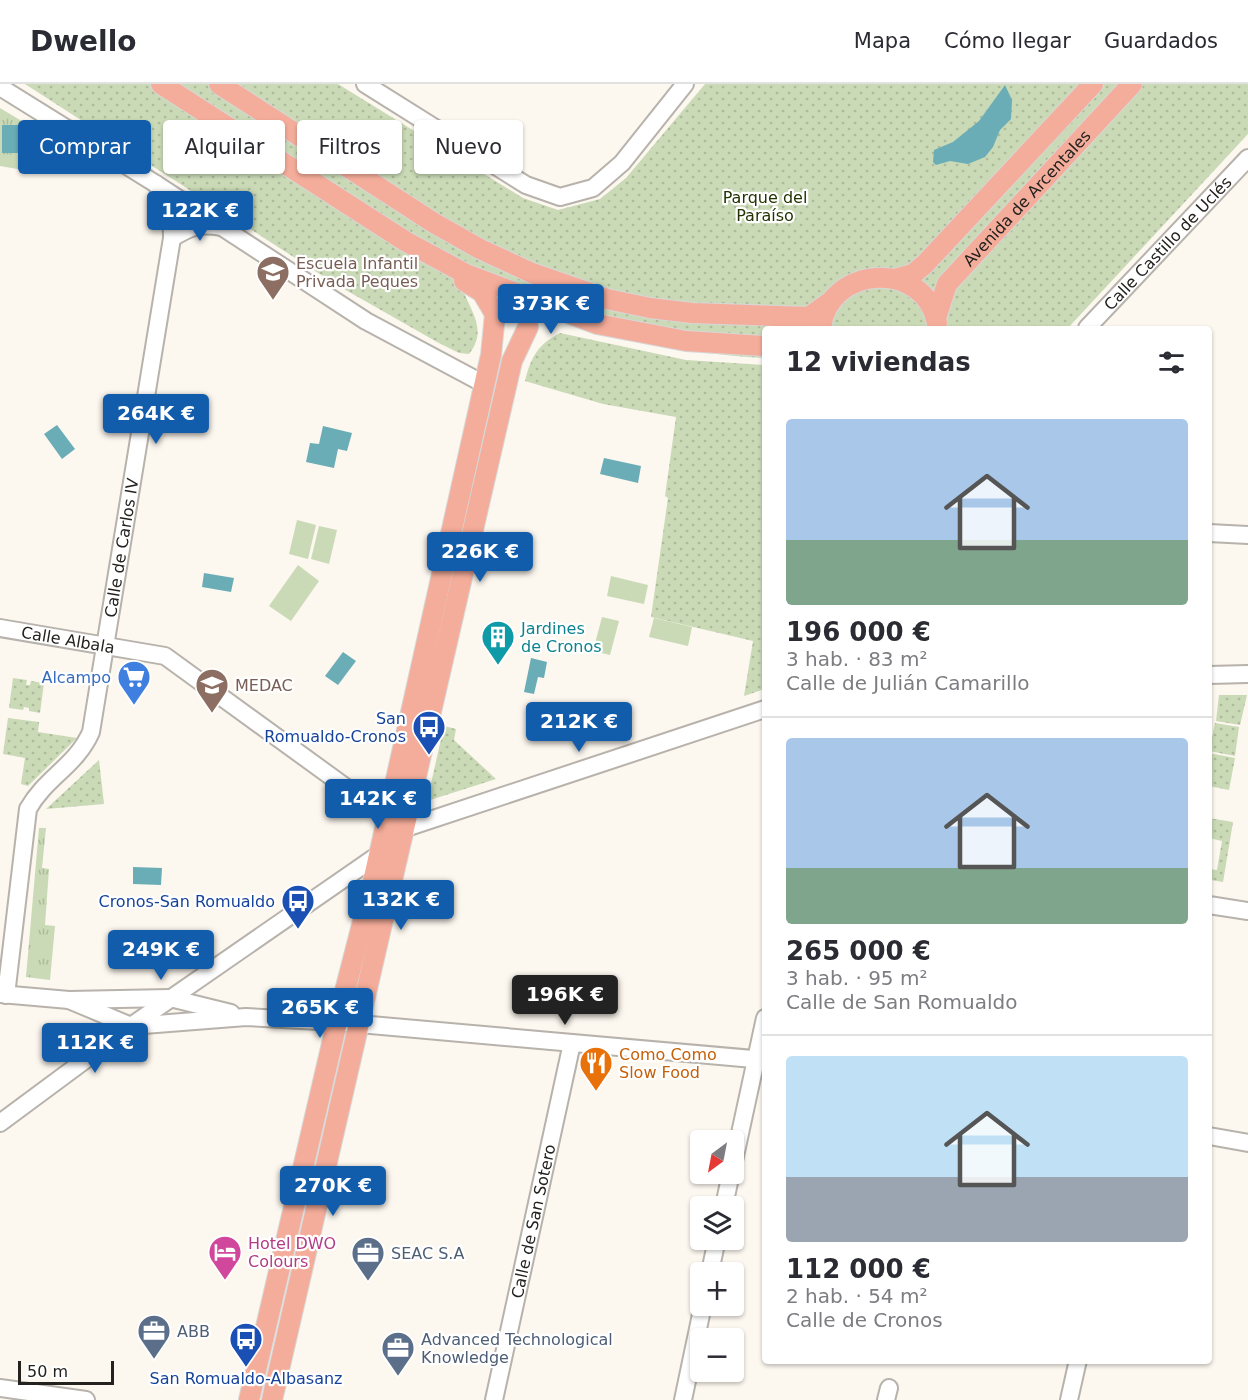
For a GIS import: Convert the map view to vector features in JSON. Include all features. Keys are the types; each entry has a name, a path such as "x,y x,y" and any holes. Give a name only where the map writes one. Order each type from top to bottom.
{"main road":[{"path":"161,84 390,231 466,274 563,312 644,335 698,342 762,346"},
{"path":"219,84 434,224 532,273 607,299 650,308 692,313 809,317 849,285 864,278 895,279 920,293 937,323"},
{"name":"Avenida de Arcentales","path":"895,279 913,274 925,264 1093,84"},
{"name":"Avenida de Arcentales","path":"937,323 947,284 1132,84"},
{"path":"272,1400 349,1060 360,1025 395,823 494,339 495,314 482,292 407,249 390,231"},
{"path":"480,249 502,268 519,295 528,327"},
{"path":"495,314 504,302 519,295 545,290 580,300 607,299"},
{"path":"822,326 830,302"},
{"path":"249,1400 378,855 395,823 512,361 528,327 546,316 563,312"}],"street":[{"path":"365,84 526,185 560,197 593,188 622,163 686,84"},
{"path":"0,87 156,184 366,321 484,384"},
{"name":"Calle Castillo de Uclés","path":"1089,326 1248,158"},
{"name":"Calle de Carlos IV","path":"3,994 28,809 38,792 82,751 91,732 172,238 172,215 166,198 156,184"},
{"path":"172,238 190,227 204,224 224,228"},
{"path":"1212,533 1248,535"},
{"name":"Calle Albala","path":"0,628 165,656 395,823"},
{"path":"1212,675 1248,674"},
{"path":"395,823 762,709"},
{"path":"0,1123 170,998 378,855"},
{"path":"1212,905 1248,911"},
{"path":"3,994 69,1000 170,998 246,1017"},
{"path":"69,1000 131,1026 246,1017 337,1022 761,1059 742,1130"},
{"name":"Calle de San Sotero","path":"494,1400 572,1044"},
{"path":"1212,1137 1248,1143"},
{"path":"683,1400 701,1316"},
{"path":"1069,1400 1077,1364"},
{"path":"0,1388 86,1400"}],"green space":[{"name":"Parque del Paraíso","path":"25,84 338,84 396,120 297,120 297,174 402,174 402,123 414,131 414,174 484,174 523,198 558,210 600,199 626,178 705,84 1248,84 1248,134 1070,326 762,326 762,358 687,350 611,335 573,325 462,288 478,329 475,345 469,354 459,353 337,285 165,174 285,174 285,120 163,120 163,173 151,165 151,120 81,120"},
{"path":"0,108 20,120 18,120 18,169 0,166"},
{"path":"560,333 686,360 762,365 762,690 744,696 753,641 651,617 668,498 665,496 676,417 603,404 525,381 536,352 552,337"},
{"path":"297,520 316,525 308,559 289,554"},
{"path":"319,526 337,530 329,564 311,559"},
{"path":"298,565 319,581 291,621 269,606"},
{"path":"611,576 648,585 644,604 607,596"},
{"path":"602,617 619,621 610,655 593,651"},
{"path":"654,618 692,627 688,646 649,637"},
{"path":"13,678 27,680 26,685 30,685 31,681 44,683 40,713 29,711 29,708 24,707 23,710 9,708"},
{"path":"1219,695 1247,695 1240,725 1216,721"},
{"path":"8,718 39,722 38,732 77,738 28,786 21,784 25,758 3,754"},
{"path":"1215,723 1239,727 1235,756 1212,752"},
{"path":"444,726 456,729 454,740 496,779 427,801"},
{"path":"1212,754 1235,758 1229,790 1212,787"},
{"path":"99,760 104,804 46,809"},
{"path":"1212,818 1233,822 1223,882 1212,880 1212,869 1217,870 1222,841 1212,839"},
{"path":"39,828 46,828 42,868 49,869 45,925 55,926 50,980 26,977"}],"water":[{"path":"1005,85 1012,100 1011,119 1000,130 993,147 985,157 968,164 950,161 936,165 933,162 934,150 953,142 979,121"},
{"path":"2,125 18,125 18,153 2,153"},
{"path":"57,425 75,449 62,459 44,434"},
{"path":"323,426 352,433 347,451 338,449 334,468 306,462 310,443 319,444"},
{"path":"604,458 641,466 638,483 600,474"},
{"path":"204,573 234,578 231,592 202,587"},
{"path":"343,652 356,661 338,685 325,676"},
{"path":"531,658 547,662 544,678 538,677 534,694 524,692"},
{"path":"133,867 162,868 161,885 133,884"}],"place":[{"name":"Escuela Infantil Privada Peques","path":"273,301"},
{"name":"Jardines de Cronos","path":"498,666"},
{"name":"Alcampo","path":"134,706"},
{"name":"MEDAC","path":"212,714"},
{"name":"San Romualdo-Cronos","path":"429,756"},
{"name":"Cronos-San Romualdo","path":"298,930"},
{"name":"Como Como Slow Food","path":"596,1092"},
{"name":"Hotel DWO Colours","path":"225,1281"},
{"name":"SEAC S.A","path":"368,1282"},
{"name":"ABB","path":"154,1360"},
{"name":"San Romualdo-Albasanz","path":"246,1368"},
{"name":"Advanced Technological Knowledge","path":"398,1377"}]}
